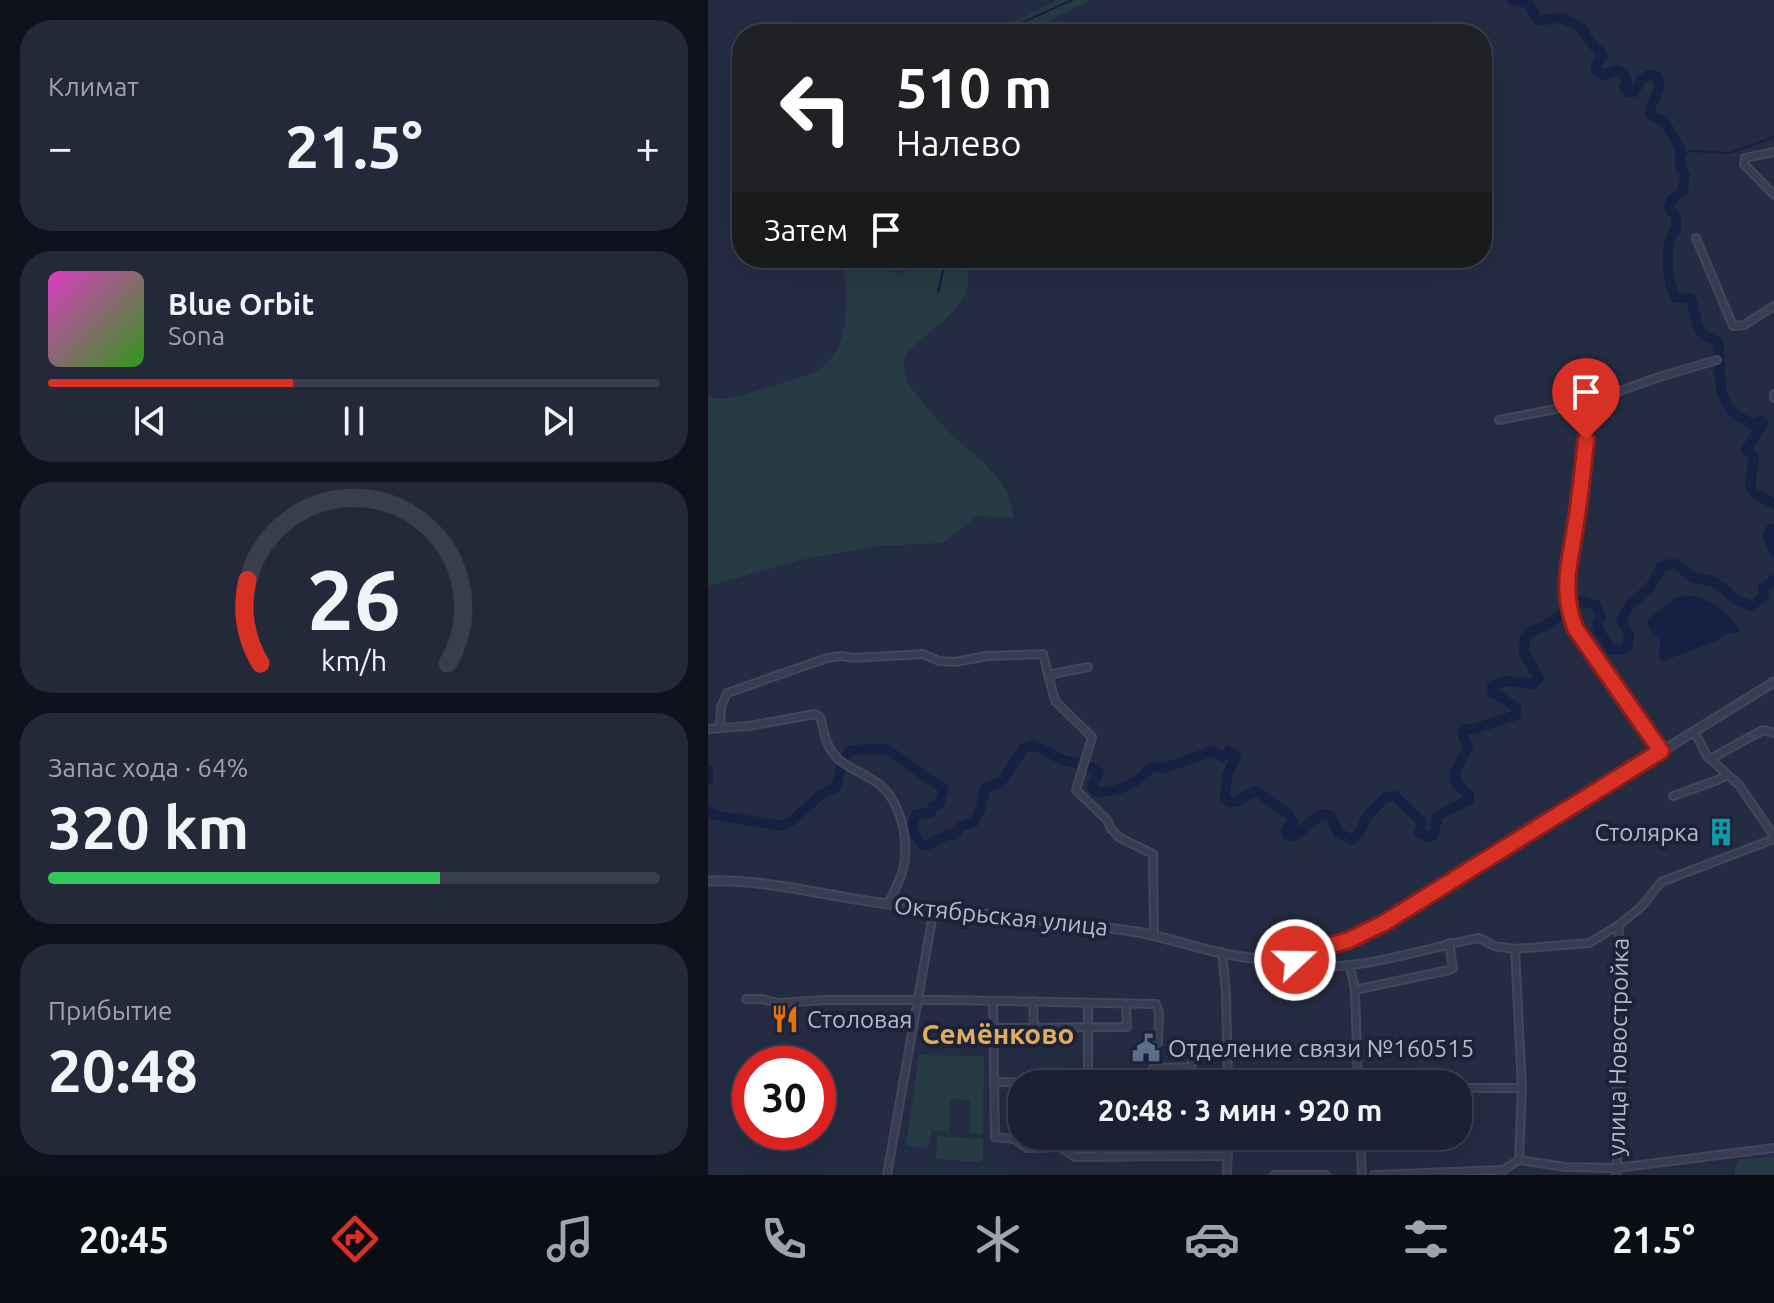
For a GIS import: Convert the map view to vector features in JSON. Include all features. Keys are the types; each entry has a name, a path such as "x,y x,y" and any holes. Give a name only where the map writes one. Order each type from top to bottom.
{"street":[{"path":"1774,152 1745,158 1744,164 1774,195"},
{"path":"1696,238 1733,326 1744,325 1774,306"},
{"path":"1499,420 1587,403 1717,360"},
{"path":"1587,403 1582,479 1565,586 1567,604 1575,628 1661,751"},
{"path":"720,728 721,707 727,693 827,658 923,654 939,661 955,662 987,656 1043,654 1055,701 1092,737 1076,790 1107,820 1120,838 1153,854 1154,935"},
{"path":"1048,675 1088,667"},
{"name":"Октябрьская улица","path":"708,881 757,881 888,904 1083,923 1270,959 1294,956 1349,940 1384,923 1774,682"},
{"path":"708,729 749,726 815,714 820,717 830,751 881,786 900,815 903,870 888,904"},
{"path":"1710,759 1763,730 1774,733"},
{"path":"1294,956 1298,965 1323,969 1479,938 1494,946 1515,949 1589,943 1619,925 1642,906 1661,882 1774,838 1739,785 1710,759 1694,731"},
{"path":"1673,796 1726,775"},
{"path":"887,1175 934,908"},
{"name":"улица Новостройка","path":"1519,1160 1617,1171 1619,925"},
{"path":"1355,990 1453,968 1449,943"},
{"path":"1374,1175 1502,1172 1519,1160 1522,1088 1515,949"},
{"path":"1222,952 1227,1070"},
{"path":"1350,966 1355,990 1358,1070"},
{"path":"746,999 778,1003 918,1000 1156,1004 1159,1013 1158,1043"},
{"path":"1033,1001 1034,1028"},
{"path":"993,1002 995,1137 1014,1139 1027,1148 1060,1147 1075,1157 1228,1156"},
{"path":"1088,1003 1088,1070"},
{"path":"994,1028 1127,1027 1126,1004"},
{"path":"1153,1068 1191,1067 1193,1056 1226,1054"},
{"path":"994,1082 1008,1082"},
{"path":"1472,1088 1522,1088"},
{"path":"1617,1171 1774,1148"},
{"path":"1099,1150 1099,1157"},
{"path":"1227,1175 1228,1150"},
{"path":"1361,1150 1362,1175"},
{"path":"1274,1175 1326,1175"}],"shaded area":[{"path":"1057,0 1091,0 1042,24 1010,24"},
{"path":"845,268 878,268 900,273 918,268 966,268 967,288 963,298 948,317 907,355 904,361 906,377 909,386 940,422 1000,480 1007,492 1013,518 977,516 943,543 876,546 801,560 708,586 708,397 731,398 746,394 805,376 824,366 834,355 844,329"},
{"path":"919,1055 984,1056 983,1135 970,1133 970,1100 950,1099 949,1132 932,1130 928,1148 906,1145"},
{"path":"937,1136 983,1139 983,1159 981,1162 936,1159"},
{"path":"1774,1157 1774,1175 1735,1175 1740,1159"}],"water":[{"path":"1685,595 1717,606 1731,618 1740,632 1727,633 1714,642 1663,661 1659,658 1660,639 1651,633 1647,620 1676,598"}],"waterway":[{"path":"1019,24 1072,0"},
{"path":"1512,0 1528,3 1537,19 1562,19 1585,31 1584,34 1603,56 1596,64 1596,70 1603,75 1617,70 1624,74 1627,82 1624,87 1628,92 1634,92 1648,75 1656,76 1659,81 1650,112 1664,121 1680,148 1680,167 1685,174 1683,191 1671,200 1669,207 1676,217 1668,253 1670,282 1676,298 1690,298 1699,329 1718,342 1720,380 1725,400 1740,417 1753,424 1763,423 1746,450 1754,456 1750,486 1754,493 1774,504"},
{"path":"1681,154 1691,151 1730,153 1774,137"},
{"path":"938,292 944,268"},
{"path":"1774,529 1768,537 1774,551"},
{"path":"708,811 714,815 782,826 792,821 820,795 836,787 844,758 851,750 886,749 944,789 939,804 933,806 931,812 916,814 911,829 922,845 927,845 954,835 962,826 974,822 985,788 1001,782 1024,748 1034,745 1063,760 1096,769 1099,773 1092,786 1096,792 1126,786 1151,767 1164,768 1213,751 1222,757 1229,751 1236,756 1227,775 1225,797 1229,802 1236,802 1254,791 1263,795 1289,814 1293,823 1286,829 1286,835 1291,837 1326,814 1331,816 1338,833 1353,840 1366,818 1385,797 1395,796 1422,822 1419,833 1429,837 1434,834 1437,816 1469,800 1469,795 1456,783 1455,772 1468,747 1463,736 1464,729 1474,729 1516,715 1516,707 1492,692 1492,686 1505,681 1533,684 1539,678 1524,652 1525,637 1531,631 1543,627 1582,601 1596,605 1601,618 1597,623 1599,631 1612,650 1621,650 1628,646 1629,634 1621,621 1630,604 1649,589 1662,566 1675,563 1693,578 1712,581 1734,599 1751,606 1764,596 1763,588 1774,580"},
{"path":"708,770 708,780"}],"place":[{"name":"Столярка","path":"1721,832"},
{"name":"Столовая","path":"785,1019"},
{"name":"Отделение связи №160515","path":"1146,1048"}],"district":[{"name":"Семёнково","path":"998,1033"}],"route":[{"path":"1295,960 1294,956 1349,940 1384,923 1661,751 1575,628 1567,604 1567,566 1576,526 1586,440"}]}
